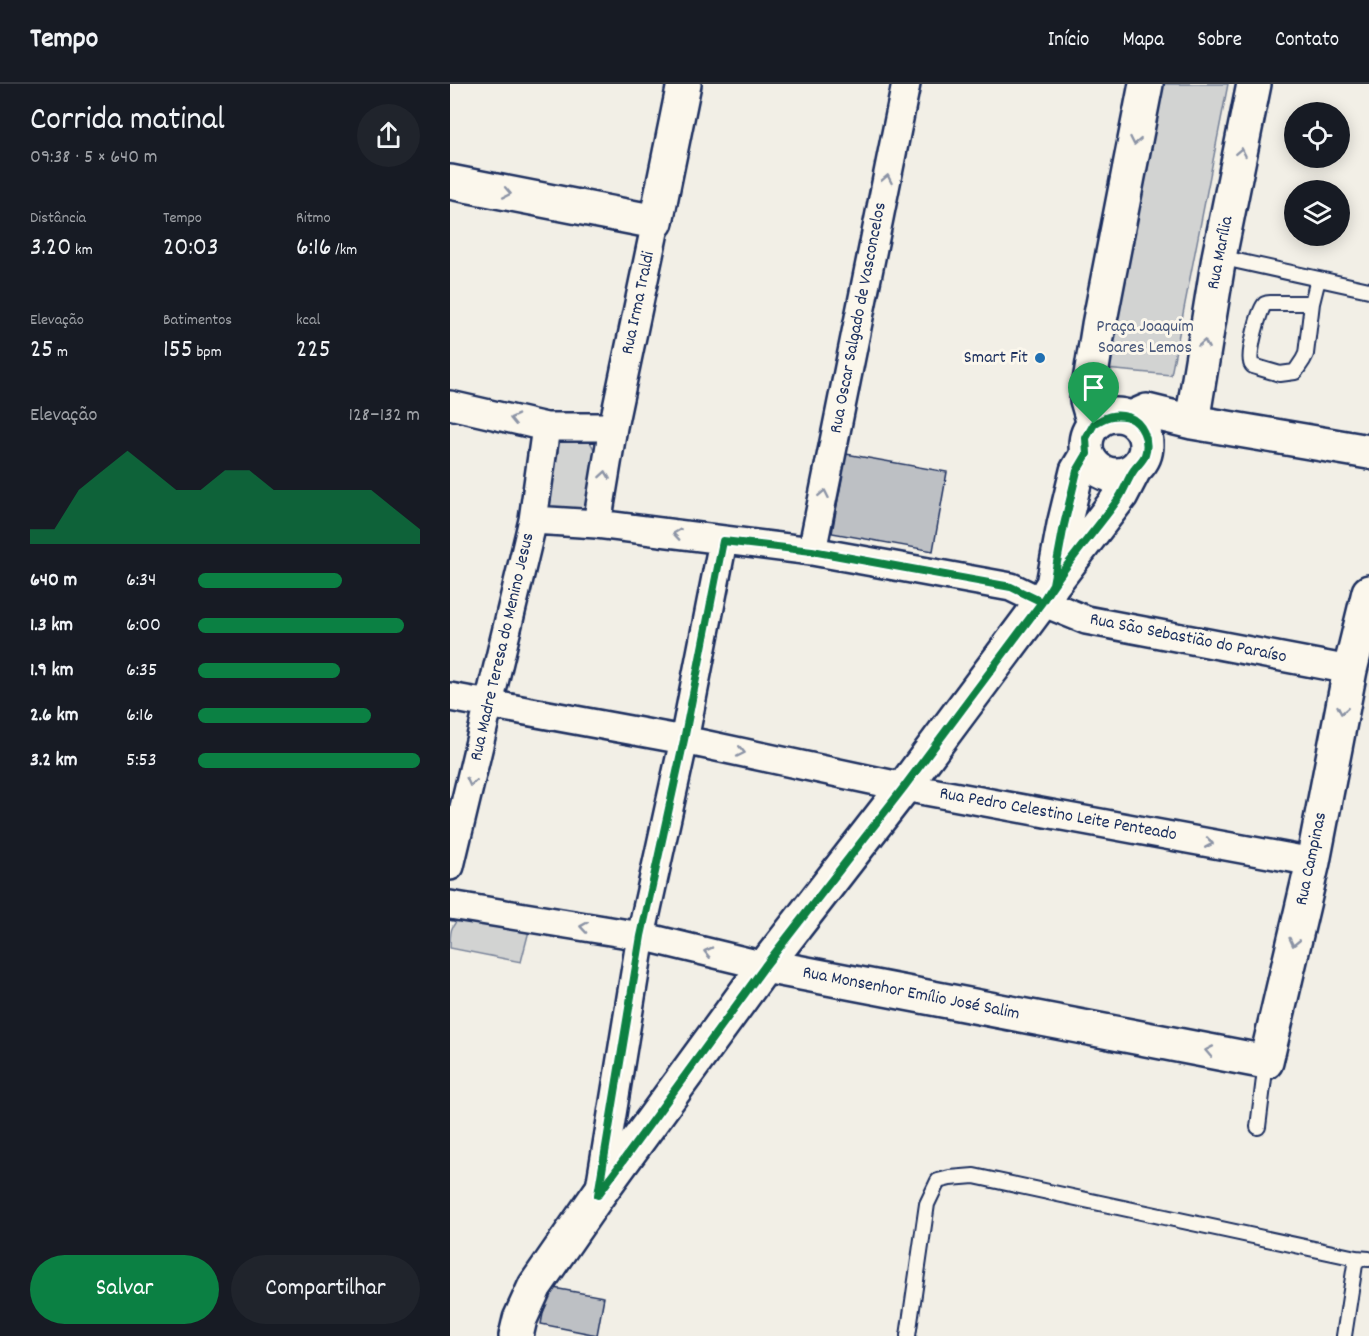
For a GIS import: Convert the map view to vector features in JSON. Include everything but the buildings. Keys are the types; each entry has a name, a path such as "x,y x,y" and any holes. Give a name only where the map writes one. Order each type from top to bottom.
{"street":[{"name":"Rua Irma Traldi","path":"597,524 614,427 684,84"},
{"name":"Rua Oscar Salgado de Vasconcelos","path":"812,551 906,84"},
{"path":"1146,84 1099,325 1087,400 1091,463 1106,474 1116,476 1125,474 1192,422"},
{"name":"Rua Marília","path":"1192,422 1219,257 1254,84"},
{"path":"450,182 656,222"},
{"path":"450,405 546,427 614,427"},
{"path":"1131,418 1147,411 1192,422 1369,452"},
{"path":"514,1330 535,1286 598,1195 765,966 904,787 1121,495 1147,448 1143,431 1131,418 1119,414 1105,417 1090,439 1077,471 1048,593"},
{"name":"Rua Madre Teresa do Menino Jesus","path":"450,866 533,520 546,427"},
{"name":"Rua São Sebastião do Paraíso","path":"533,520 597,524 812,551 1048,593 1086,620 1350,670"},
{"path":"598,1195 641,936 684,740 723,541"},
{"name":"Rua Campinas","path":"1266,1062 1312,862 1350,670 1369,592"},
{"name":"Rua Pedro Celestino Leite Penteado","path":"450,697 684,740 904,787 1312,862"},
{"name":"Rua Monsenhor Emílio José Salim","path":"450,905 641,936 765,966 1266,1062"}],"lane":[{"path":"1219,257 1369,290"},
{"path":"1312,303 1265,304 1258,318 1251,355 1253,366 1280,374 1295,372 1304,360 1312,303 1318,279"},
{"name":"Rua Campinas","path":"1258,1127 1266,1062"},
{"path":"908,1336 927,1204 938,1181 974,1176 1363,1258 1344,1336"}],"green space":[{"name":"Praça Joaquim Soares Lemos","path":"1161,84 1228,84 1171,375 1105,369"},
{"path":"588,438 596,453 586,512 542,507 553,448 560,440"},
{"path":"462,915 530,927 521,962 450,948 452,930"}],"place":[{"name":"Smart Fit","path":"1040,358"}],"route":[{"path":"1094,424 1086,438 1087,454 1077,471 1053,584 1042,602 1011,587 812,551 723,541 684,740 641,936 598,1195 765,966 904,787 1042,602 1053,584 1121,495 1134,470 1145,456 1147,448 1143,431 1131,418 1119,414 1105,417 1094,424"}]}
